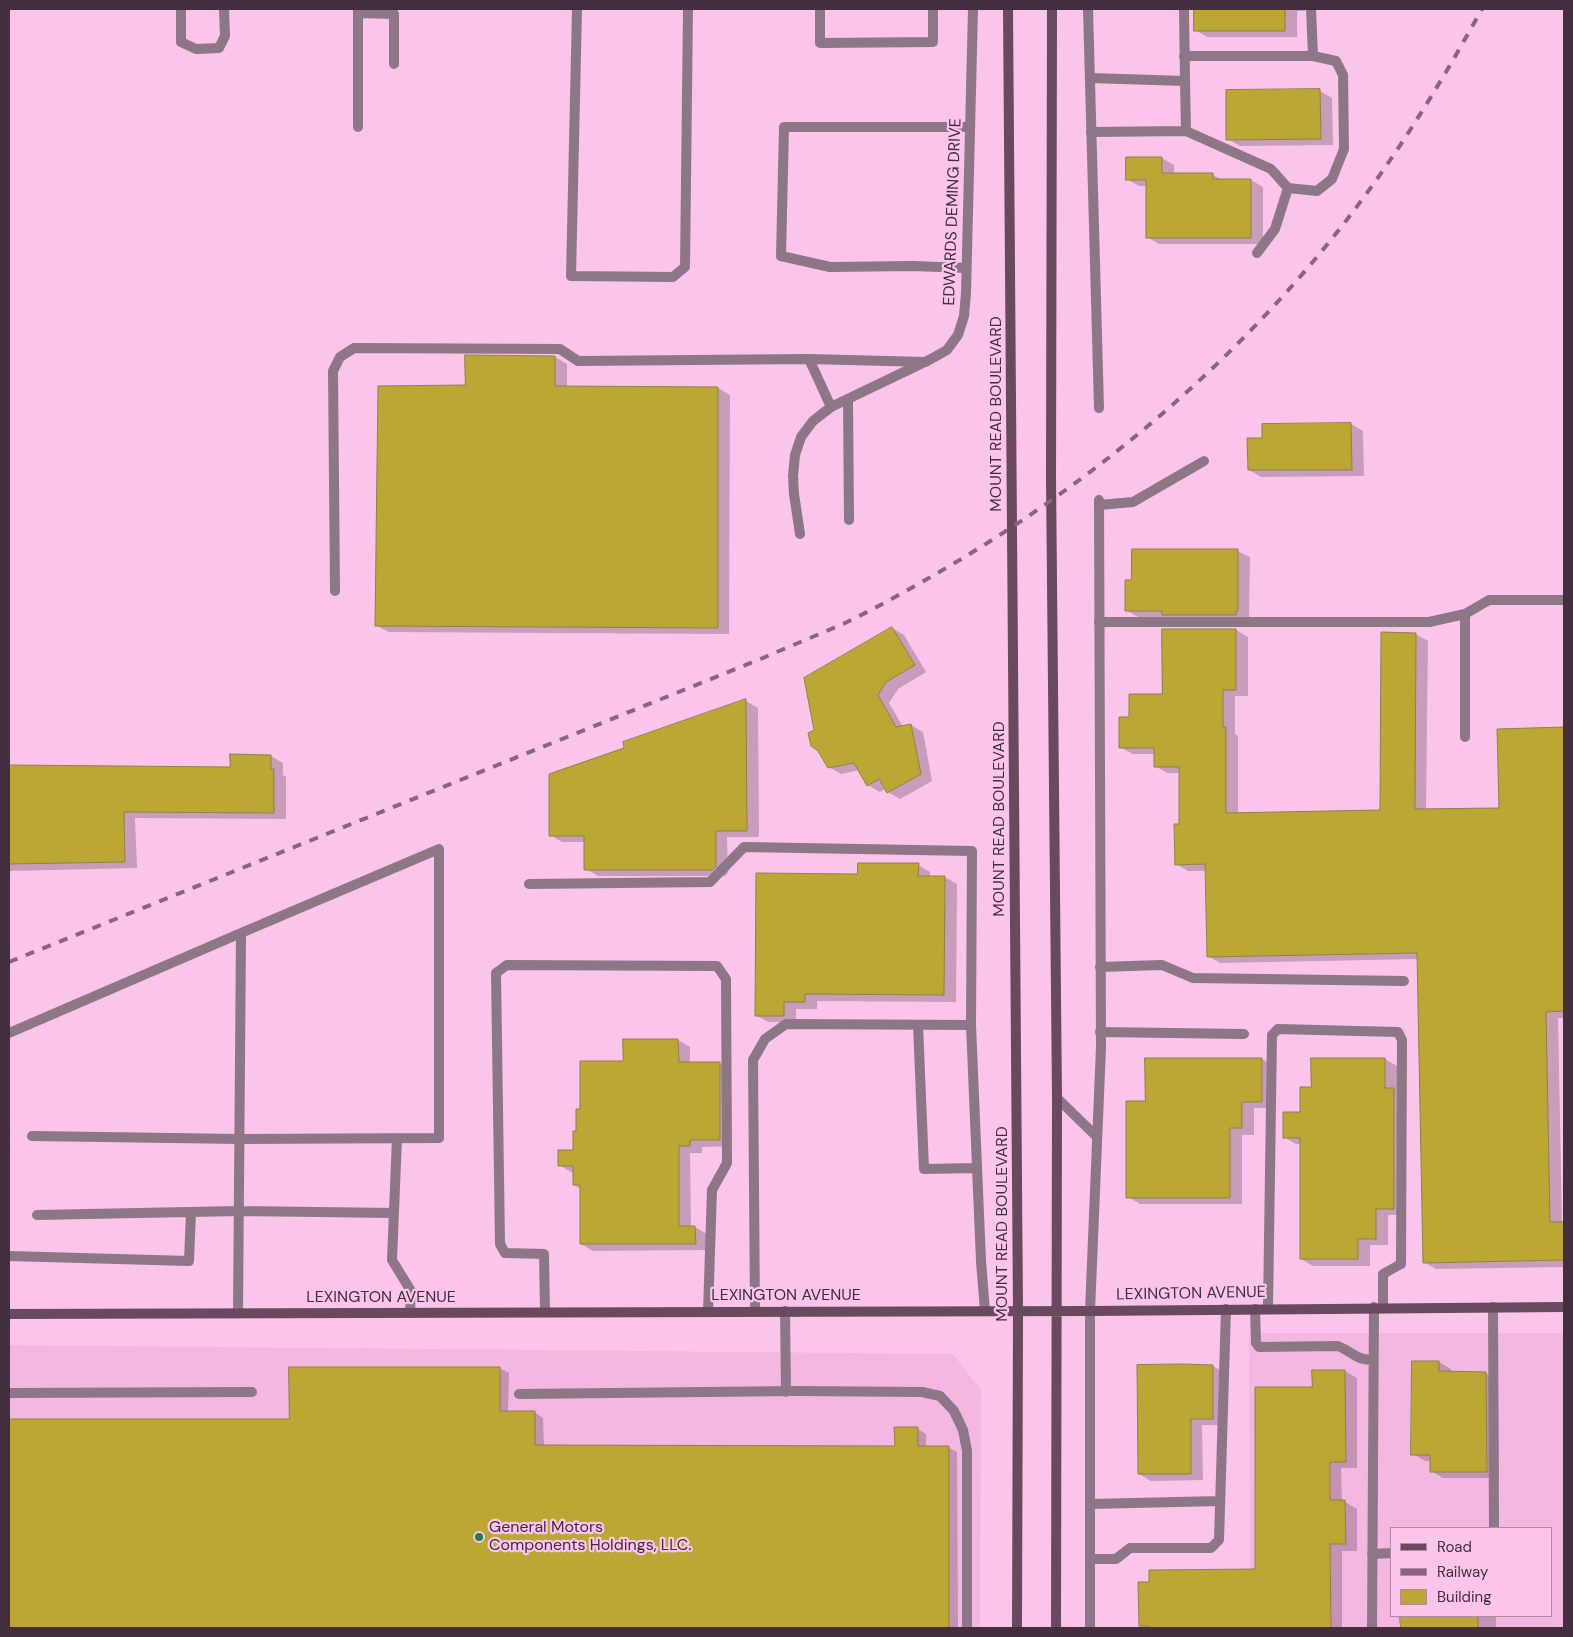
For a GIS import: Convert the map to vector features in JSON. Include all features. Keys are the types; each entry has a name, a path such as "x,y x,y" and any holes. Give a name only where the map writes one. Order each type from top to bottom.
{"main road":[{"name":"MOUNT READ BOULEVARD","path":"1008,9 1018,1310 1017,1628"},
{"path":"1052,9 1051,478 1058,1310 1056,1628"},
{"name":"LEXINGTON AVENUE","path":"9,1314 1564,1307"}],"street":[{"path":"181,9 181,42 196,49 219,48 226,36 224,9"},
{"path":"577,9 571,276 664,277 673,277 686,267 688,9"},
{"path":"820,9 820,43 933,42 933,9"},
{"name":"EDWARDS DEMING DRIVE","path":"800,534 794,494 794,455 800,437 813,421 831,407 926,362 947,350 958,335 964,316 973,9"},
{"path":"1088,9 1099,408"},
{"path":"1184,9 1186,131"},
{"path":"1311,9 1313,56"},
{"path":"358,127 358,11 394,14 394,64"},
{"path":"1091,132 1186,131 1271,169 1288,188 1317,190 1332,179 1344,149 1343,76 1336,61 1313,56 1184,56"},
{"path":"1090,78 1185,81"},
{"path":"966,268 913,266 830,267 781,256 784,127 970,127"},
{"path":"1257,253 1275,229 1288,188"},
{"path":"334,591 333,371 340,357 354,348 560,348 578,360 809,359 926,362"},
{"path":"809,359 831,407"},
{"path":"848,399 849,520"},
{"path":"1090,1628 1090,1310 1100,1032 1099,503 1132,502 1204,461"},
{"path":"1099,622 1429,622 1465,614 1489,600 1564,600"},
{"path":"1464,737 1465,614"},
{"path":"529,884 710,882 744,847 972,851 971,1025 981,1261 985,1311"},
{"path":"9,1033 439,849 439,1138 240,1139 32,1136"},
{"path":"238,1313 241,933"},
{"path":"545,1312 544,1254 505,1253 500,1244 496,973 507,965 717,966 726,979 727,1163 712,1190 708,1312"},
{"path":"1100,967 1162,965 1193,978 1404,981"},
{"path":"754,1312 753,1060 765,1038 786,1024 971,1025"},
{"path":"918,1025 924,1169 977,1168"},
{"path":"1268,1308 1272,1035 1278,1029 1398,1032 1402,1040 1401,1264 1383,1274 1373,1360 1372,1628"},
{"path":"1100,1032 1244,1034"},
{"path":"1057,1098 1096,1136"},
{"path":"397,1138 392,1260 411,1291 410,1313"},
{"path":"37,1215 239,1211 394,1213"},
{"path":"9,1256 189,1261 191,1212"},
{"path":"1493,1307 1494,1527"},
{"path":"1090,1559 1116,1559 1130,1548 1210,1548 1219,1540 1226,1309"},
{"path":"1254,1309 1256,1343 1258,1347 1338,1346 1362,1360 1373,1360"},
{"path":"785,1311 786,1392"},
{"path":"9,1393 252,1392"},
{"path":"519,1394 922,1392 940,1396 954,1411 963,1430 967,1451 967,1628"},
{"path":"1090,1504 1220,1502"},
{"path":"1372,1554 1390,1553"}],"shaded area":[{"path":"1249,1333 1564,1333 1564,1628 1250,1628"},
{"name":"General Motors Components Holdings, LLC.","path":"9,1345 953,1354 981,1390 980,1628 9,1628"}],"building":[{"path":"1194,9 1285,9 1285,31 1194,31"},
{"path":"1320,89 1321,139 1226,140 1226,90"},
{"path":"1126,157 1162,157 1162,173 1213,173 1213,179 1251,179 1251,238 1146,238 1146,180 1126,180"},
{"path":"465,355 555,356 555,386 718,387 718,628 375,626 378,386 465,385"},
{"path":"1351,423 1352,470 1248,470 1247,438 1262,438 1262,424"},
{"path":"1132,549 1238,549 1238,611 1236,611 1236,615 1162,615 1162,611 1125,611 1125,580 1131,580"},
{"path":"892,627 915,665 886,682 878,695 896,727 911,724 921,774 887,793 879,779 867,786 854,763 828,768 818,751 811,746 808,733 814,730 804,678"},
{"path":"1162,629 1236,629 1236,690 1223,690 1223,727 1226,727 1226,813 1380,810 1381,632 1416,633 1415,809 1499,808 1497,729 1564,727 1564,1011 1546,1012 1550,1222 1564,1222 1564,1260 1423,1263 1417,953 1207,957 1205,864 1175,865 1174,824 1179,824 1179,767 1154,767 1154,748 1119,748 1119,717 1129,717 1129,694 1162,694"},
{"path":"746,699 747,831 716,831 716,866 712,870 584,870 584,836 549,836 549,774 624,748 623,742"},
{"path":"230,754 271,755 271,769 274,769 274,813 124,812 125,862 9,864 9,765 230,767"},
{"path":"858,863 919,863 918,876 945,876 944,995 805,994 805,1002 784,1002 784,1016 755,1016 756,873 857,874"},
{"path":"623,1039 678,1039 679,1062 720,1062 720,1140 690,1140 690,1146 679,1146 679,1226 695,1226 696,1244 580,1244 580,1185 573,1185 573,1166 558,1166 558,1150 573,1150 573,1131 576,1131 576,1109 580,1109 580,1061 623,1061"},
{"path":"1145,1058 1262,1058 1262,1102 1242,1102 1242,1128 1230,1128 1230,1198 1126,1198 1126,1101 1145,1101"},
{"path":"1311,1058 1385,1058 1385,1088 1394,1088 1394,1209 1376,1209 1376,1239 1358,1239 1358,1259 1300,1259 1300,1138 1283,1138 1283,1112 1300,1112 1300,1087 1311,1087"},
{"path":"1412,1361 1439,1361 1439,1371 1486,1372 1487,1472 1430,1472 1430,1455 1411,1455"},
{"path":"1137,1365 1213,1365 1213,1419 1191,1419 1191,1474 1138,1474"},
{"name":"General Motors Components Holdings, LLC.","path":"289,1367 500,1367 500,1411 535,1411 535,1445 895,1446 894,1427 918,1427 918,1446 949,1446 949,1628 9,1628 9,1419 289,1419"},
{"path":"1312,1370 1345,1370 1346,1462 1330,1462 1330,1500 1345,1500 1346,1544 1330,1544 1331,1628 1149,1628 1149,1626 1139,1626 1138,1582 1149,1582 1149,1570 1255,1569 1255,1387 1312,1387"},
{"path":"1400,1617 1478,1617 1478,1628 1401,1628"}],"railway":[{"path":"9,962 763,658 845,623 906,591 1003,533 1063,492 1121,448 1177,401 1230,351 1280,299 1328,244 1387,165 1430,99 1482,9"}],"place":[{"name":"General Motors Components Holdings, LLC.","path":"479,1537"}]}
